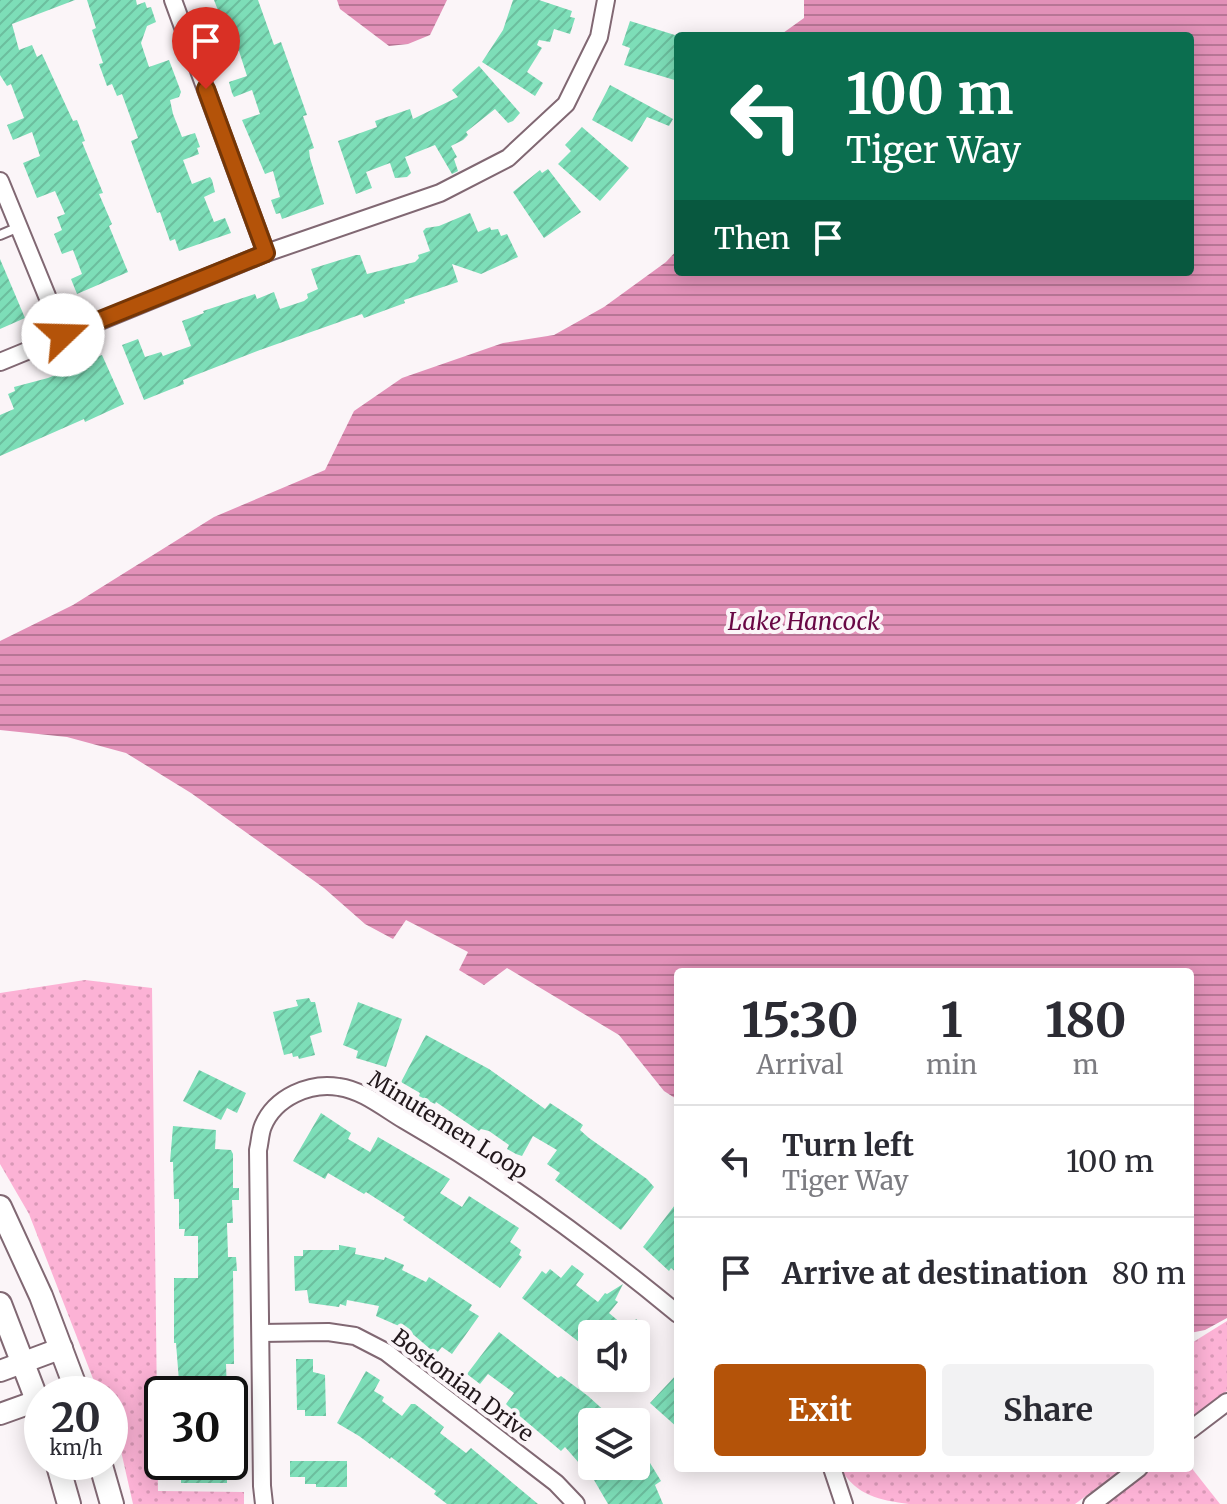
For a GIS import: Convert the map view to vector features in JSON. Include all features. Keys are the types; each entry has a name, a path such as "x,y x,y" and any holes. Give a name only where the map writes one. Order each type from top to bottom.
{"main road":[{"path":"0,1207 62,1348 58,1376"},
{"path":"0,1304 24,1362 36,1376"},
{"path":"62,1480 69,1504"},
{"path":"105,1480 112,1504"}],"street":[{"path":"173,0 266,253"},
{"path":"0,362 266,253 440,193 508,158 566,104 599,37 606,0"},
{"path":"0,181 63,335"},
{"name":"Minutemen Loop","path":"264,1504 258,1150 262,1127 273,1110 300,1091 320,1086 354,1091 438,1139 542,1210 674,1311"},
{"name":"Bostonian Drive","path":"261,1333 328,1332 355,1336 386,1352 556,1483 576,1504"},
{"path":"0,1371 62,1348"},
{"path":"1194,1427 1227,1402"},
{"path":"0,1414 24,1407"},
{"path":"834,1472 847,1504"},
{"path":"1092,1504 1134,1472"}],"lane":[{"path":"0,235 19,227"}],"shaded area":[{"path":"85,980 152,988 157,1376 144,1376 144,1480 158,1480 158,1491 244,1492 244,1504 133,1504 128,1480 128,1376 92,1376 29,1214 0,1164 0,993"},
{"path":"1227,1321 1227,1391 1194,1415 1194,1342"},
{"path":"1194,1471 1220,1504 1105,1504 1149,1472"},
{"path":"843,1472 1119,1472 1075,1504 909,1504 870,1495"}],"water":[{"path":"337,0 447,0 430,35 408,44 389,46 340,9"},
{"name":"Lake Hancock","path":"804,0 1227,0 1227,1318 1205,1330 1194,1332 1194,968 674,968 674,1097 664,1091 619,1035 507,968 484,985 459,970 468,952 406,920 393,939 365,924 324,888 191,793 126,753 67,737 0,730 0,641 73,605 214,517 325,470 354,411 402,378 503,343 554,335 604,307 674,253 674,276 1194,276 1194,32 784,32 804,18"}],"building":[{"path":"0,0 75,0 12,24 19,50 32,45 37,57 42,54 73,121 77,120 85,141 82,142 103,193 99,194 112,224 109,226 128,272 77,294 71,279 82,274 73,250 62,254 54,234 62,230 57,217 65,214 55,191 37,198 23,163 40,156 32,132 13,140 7,125 24,118 11,84 7,86 0,75"},
{"path":"87,0 136,0 137,5 145,2 147,8 151,7 156,22 147,26 141,43 149,67 169,60 181,92 179,97 170,100 173,114 182,137 195,133 200,147 197,148 199,154 183,160 192,184 210,177 212,180 215,192 204,197 214,222 225,218 231,233 179,251 175,239 170,241 131,141 138,138 122,94 117,96 112,84 107,86 99,64 103,63 92,30 96,28"},
{"path":"214,0 258,0 274,45 281,42 307,115 303,116 314,148 309,150 310,158 324,204 282,219 280,213 276,214 271,200 280,197 273,171 265,174 242,120 260,114 252,90 234,97 232,93 229,82 247,76 239,51 219,58 214,43 230,37 222,12 219,13"},
{"path":"513,0 539,0 572,11 570,17 575,18 570,34 554,29 550,42 539,40 537,45 542,48 527,72 543,83 535,96 482,62 503,30"},
{"path":"630,21 674,35 674,80 624,65 630,48 622,45"},
{"path":"479,66 520,113 513,121 508,123 495,109 466,132 468,135 463,140 451,146 457,157 454,159 458,171 452,174 435,145 405,157 411,173 407,177 395,178 390,163 366,172 372,188 356,194 338,141 377,127 375,121 410,109 413,119 458,97 452,90"},
{"path":"610,85 673,119 669,126 647,117 632,142 592,120"},
{"path":"582,127 629,168 600,201 558,164 571,151 565,145"},
{"path":"548,169 581,212 544,238 513,192 540,170 542,173"},
{"path":"470,213 478,232 490,227 491,230 498,229 501,236 507,234 518,257 481,274 452,264 458,282 404,300 405,303 364,318 362,314 260,350 183,380 184,384 144,400 122,345 138,339 145,357 161,352 163,356 191,346 182,321 255,294 257,299 274,292 280,309 304,301 308,298 307,294 318,289 311,269 356,255 360,255 367,274 415,262 418,255 430,251 423,231 426,228"},
{"path":"0,259 25,318 0,329"},
{"path":"102,355 124,404 0,456 0,415 14,409 8,394 15,391 14,387 48,378 70,369 68,365"},
{"path":"309,998 315,1002 322,1032 310,1036 315,1055 299,1059 292,1053 284,1055 273,1012 298,1006 296,1000"},
{"path":"358,1002 402,1019 386,1067 356,1058 358,1051 343,1045"},
{"path":"426,1035 489,1069 545,1109 550,1103 583,1125 580,1130 589,1138 647,1179 654,1187 621,1230 555,1180 560,1173 547,1164 557,1150 533,1136 522,1156 516,1154 489,1131 479,1131 401,1082"},
{"path":"199,1070 246,1093 237,1113 227,1108 221,1120 183,1101"},
{"path":"321,1113 351,1133 348,1139 370,1152 378,1137 450,1179 440,1193 462,1207 469,1196 519,1228 510,1242 521,1250 519,1255 522,1257 500,1288 366,1192 364,1194 328,1173 325,1179 293,1161"},
{"path":"173,1126 216,1130 215,1149 231,1150 233,1154 233,1188 239,1188 239,1200 232,1200 233,1223 227,1223 228,1257 236,1257 237,1271 233,1271 234,1364 226,1364 226,1376 179,1376 174,1343 174,1278 198,1278 198,1236 184,1236 185,1229 179,1229 179,1199 174,1199 173,1162 170,1162"},
{"path":"674,1206 674,1271 671,1268 669,1271 643,1247"},
{"path":"339,1245 356,1248 355,1254 384,1260 385,1257 404,1265 402,1270 426,1282 429,1277 472,1305 469,1310 479,1316 452,1354 442,1347 436,1354 408,1330 376,1316 379,1306 347,1300 346,1306 340,1304 339,1307 309,1303 307,1290 295,1291 294,1256 303,1256 303,1250 339,1250"},
{"path":"572,1265 584,1274 576,1285 598,1302 605,1293 623,1284 615,1300 618,1302 609,1313 617,1320 578,1320 578,1341 522,1298 542,1271 546,1274 550,1269 561,1278"},
{"path":"499,1332 558,1378 561,1376 578,1389 578,1392 588,1396 601,1408 578,1408 578,1462 565,1447 561,1451 506,1404 514,1393 488,1374 480,1384 467,1374"},
{"path":"296,1359 313,1359 313,1372 325,1375 326,1416 305,1416 305,1410 297,1410"},
{"path":"366,1371 380,1380 374,1391 384,1397 382,1401 402,1416 411,1404 415,1404 444,1427 440,1433 466,1453 471,1448 538,1504 447,1504 434,1494 436,1491 391,1457 337,1423"},
{"path":"674,1377 674,1424 650,1403"},
{"path":"290,1461 347,1461 347,1487 305,1484 305,1477 290,1477"},
{"path":"650,1463 661,1481 655,1485 663,1504 608,1504 594,1480 650,1480"},
{"path":"181,1480 227,1480 227,1483 181,1483"}],"route":[{"path":"63,335 266,253 206,89"}]}
